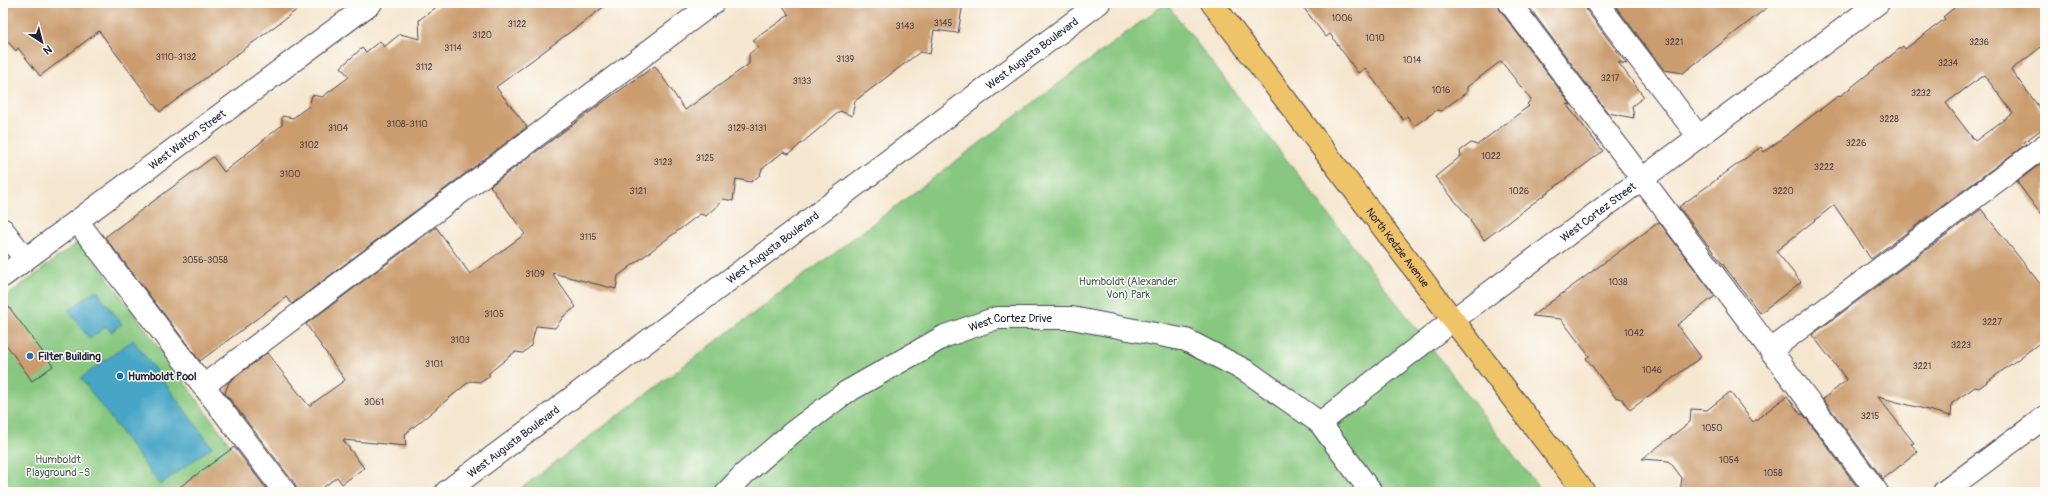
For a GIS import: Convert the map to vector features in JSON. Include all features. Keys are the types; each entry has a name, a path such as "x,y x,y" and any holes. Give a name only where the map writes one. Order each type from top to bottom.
{"main road":[{"name":"North Kedzie Avenue","path":"1212,3 1584,492"}],"street":[{"name":"West Walton Street","path":"3,276 371,3"},
{"path":"204,386 713,3"},
{"name":"West Augusta Boulevard","path":"446,492 1099,3"},
{"path":"1510,3 1877,492"},
{"path":"1597,3 1699,137"},
{"name":"West Cortez Street","path":"1320,423 1453,320 1878,3"},
{"path":"1771,350 2045,145"},
{"path":"77,221 285,492"},
{"path":"3,230 25,259"},
{"name":"West Cortez Drive","path":"727,492 744,474 793,432 845,393 945,336 997,318 1072,318 1186,340 1248,372 1320,423 1370,492"},
{"path":"1944,492 1966,486 2045,417"}],"green space":[{"name":"Humboldt (Alexander Von) Park","path":"1166,3 1542,492 516,492"},
{"name":"Humboldt Playground -S","path":"79,241 265,492 3,492 3,299"}],"water":[{"path":"96,290 122,324 111,332 106,326 90,339 68,310"},
{"path":"133,340 212,447 160,485 81,378"}],"building":[{"path":"3,3 306,3 160,112 99,31 40,76 18,48 16,51 3,36"},
{"path":"442,3 609,3 496,87 527,127 292,304 286,297 200,361 105,237 213,157 224,172 282,125 282,116 293,118 309,106 312,95 322,97 349,77 341,67 362,48 366,52 380,41 384,47 400,34 420,39 419,20"},
{"path":"781,3 963,3 958,33 934,30 930,54 920,52 855,101 852,116 840,111 789,154 783,152 762,169 760,175 751,182 736,179 733,201 724,199 706,216 700,214 618,276 616,289 552,273 576,307 564,316 555,328 536,326 531,346 523,353 515,352 489,373 489,377 481,382 470,381 405,434 406,446 343,440 364,468 342,484 337,477 317,492 297,492 295,484 225,393 229,382 267,353 309,406 345,380 306,324 436,227 470,274 525,234 490,186 606,100 655,66 685,110 749,64 749,54 758,47 753,40 789,15"},
{"path":"1300,3 1498,3 1500,10 1571,105 1566,104 1603,151 1484,240 1470,221 1471,220 1435,177 1461,156 1460,151 1471,143 1477,145 1529,106 1527,104 1531,100 1501,61 1467,87 1467,92 1441,111 1437,110 1414,126 1407,116 1403,120 1365,68 1358,73 1330,34 1326,37"},
{"path":"1526,3 1585,3 1587,11 1627,64 1618,62 1644,97 1632,106 1634,118 1608,113"},
{"path":"1613,3 1773,3 1683,73 1664,70"},
{"path":"1960,3 2045,3 2045,44 2011,70 2045,115 2045,127 2024,142 2026,144 1871,259 1834,205 1776,251 1801,282 1760,313 1679,207 1761,147 1764,152 1838,96 1839,97 1903,46 1905,49 1945,19 1943,17","holes":["1984,75 2013,113 1975,141 1946,103"]},
{"path":"2040,164 2045,170 2045,220 2017,182"},
{"path":"1981,209 2045,290 2045,339 1979,388 1975,387 1952,403 1951,416 1878,397 1914,443 1911,444 1918,452 1883,479 1823,399 1847,380 1812,335"},
{"path":"1659,222 1715,296 1677,325 1701,357 1630,410 1622,399 1615,397 1586,358 1589,356 1561,319 1532,316"},
{"name":"Filter Building","path":"3,299 53,366 32,381 3,340"},
{"path":"1730,392 1753,422 1787,396 1801,415 1803,414 1861,492 1680,492 1682,478 1669,461 1642,459 1690,422 1691,409 1707,410"},
{"path":"234,447 269,492 173,492"}],"place":[{"name":"Filter Building","path":"30,356"},
{"name":"Humboldt Pool","path":"120,376"}]}
